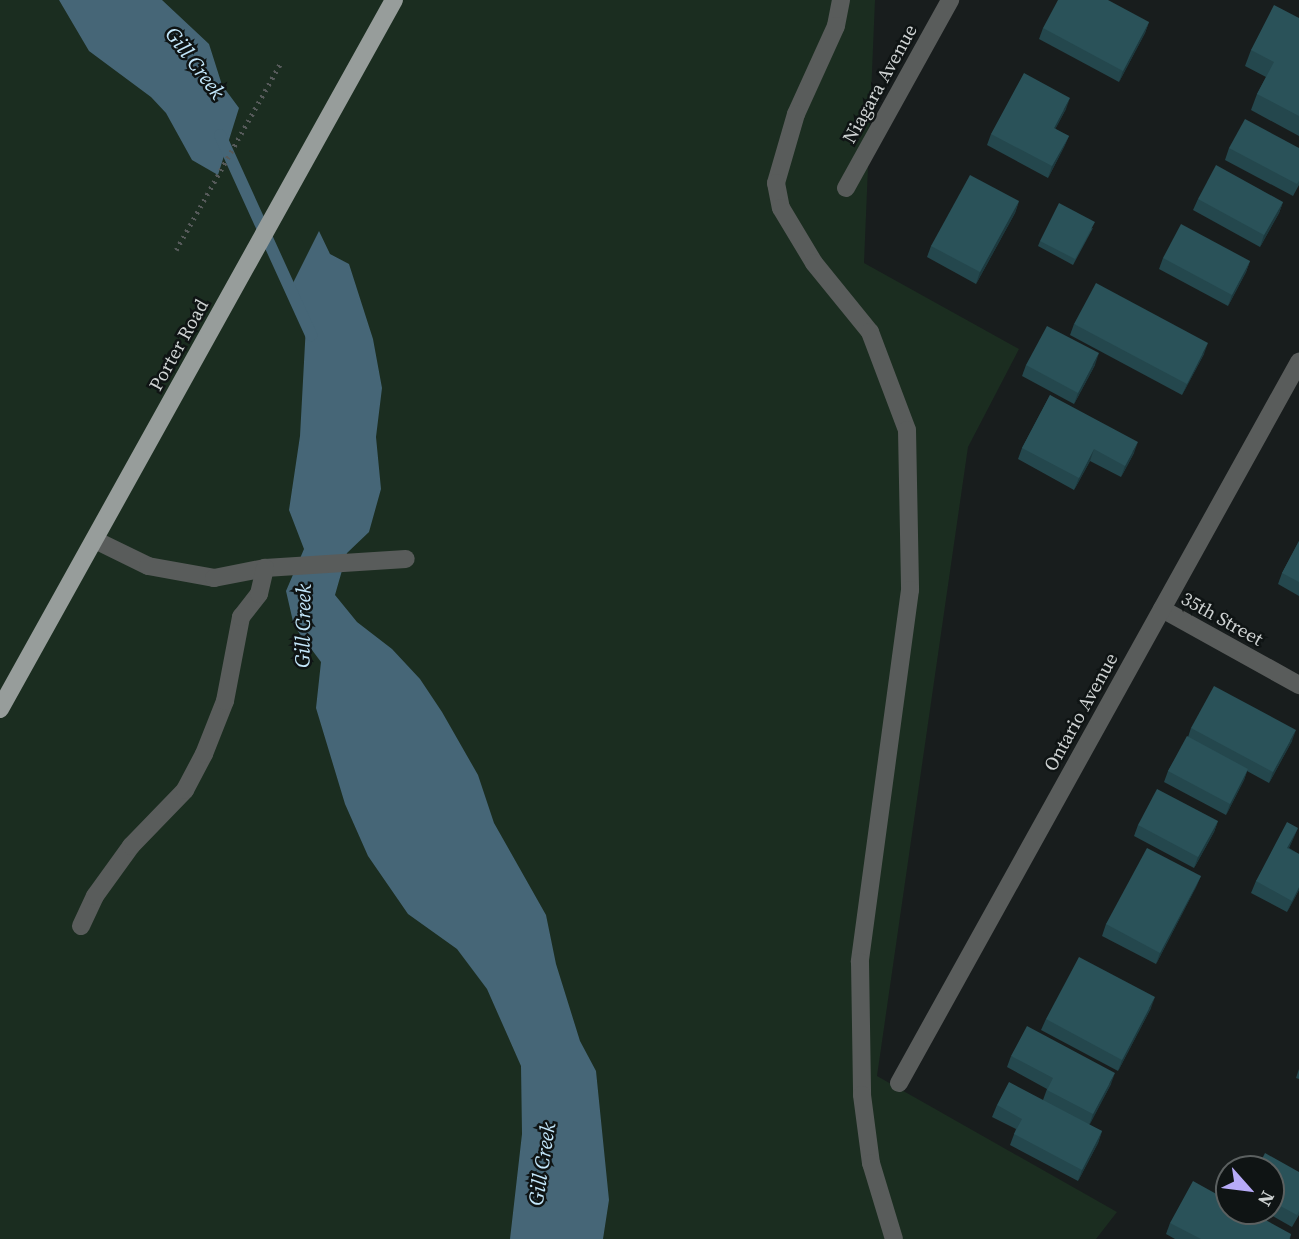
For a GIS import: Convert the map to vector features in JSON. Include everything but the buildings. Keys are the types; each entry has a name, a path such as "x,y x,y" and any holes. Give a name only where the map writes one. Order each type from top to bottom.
{"main road":[{"name":"Porter Road","path":"0,709 394,0"}],"street":[{"path":"841,0 836,26 796,114 776,183 781,208 814,263 870,332 907,430 910,590 860,962 864,1108 871,1163 894,1239"},
{"name":"Niagara Avenue","path":"846,188 950,0"},
{"name":"Ontario Avenue","path":"899,1083 1299,362"},
{"path":"95,540 148,566 214,578 265,568 406,559"},
{"path":"81,926 124,856 185,790 204,754 225,701 241,617 259,594 265,568"},
{"name":"35th Street","path":"1162,609 1299,685"}],"path":[{"path":"176,250 280,64"}],"green space":[{"path":"0,0 875,0 864,263 1019,349 968,447 877,1076 1117,1212 1096,1239 0,1239"}],"water":[{"path":"59,0 162,0 209,44 222,85 239,108 218,175 192,160 166,113 151,97 89,51"},
{"path":"319,231 330,254 349,264 373,339 382,388 376,437 381,489 369,532 347,553 335,595 357,622 392,649 420,679 442,712 478,775 494,823 546,915 556,964 580,1041 596,1071 609,1200 603,1239 510,1239 522,1134 521,1066 487,989 457,949 408,914 368,856 345,804 316,708 321,662 294,626 286,591 304,549 289,510 300,436 306,325 290,289"}],"waterway":[{"name":"Gill Creek","path":"220,135 311,335"}]}
